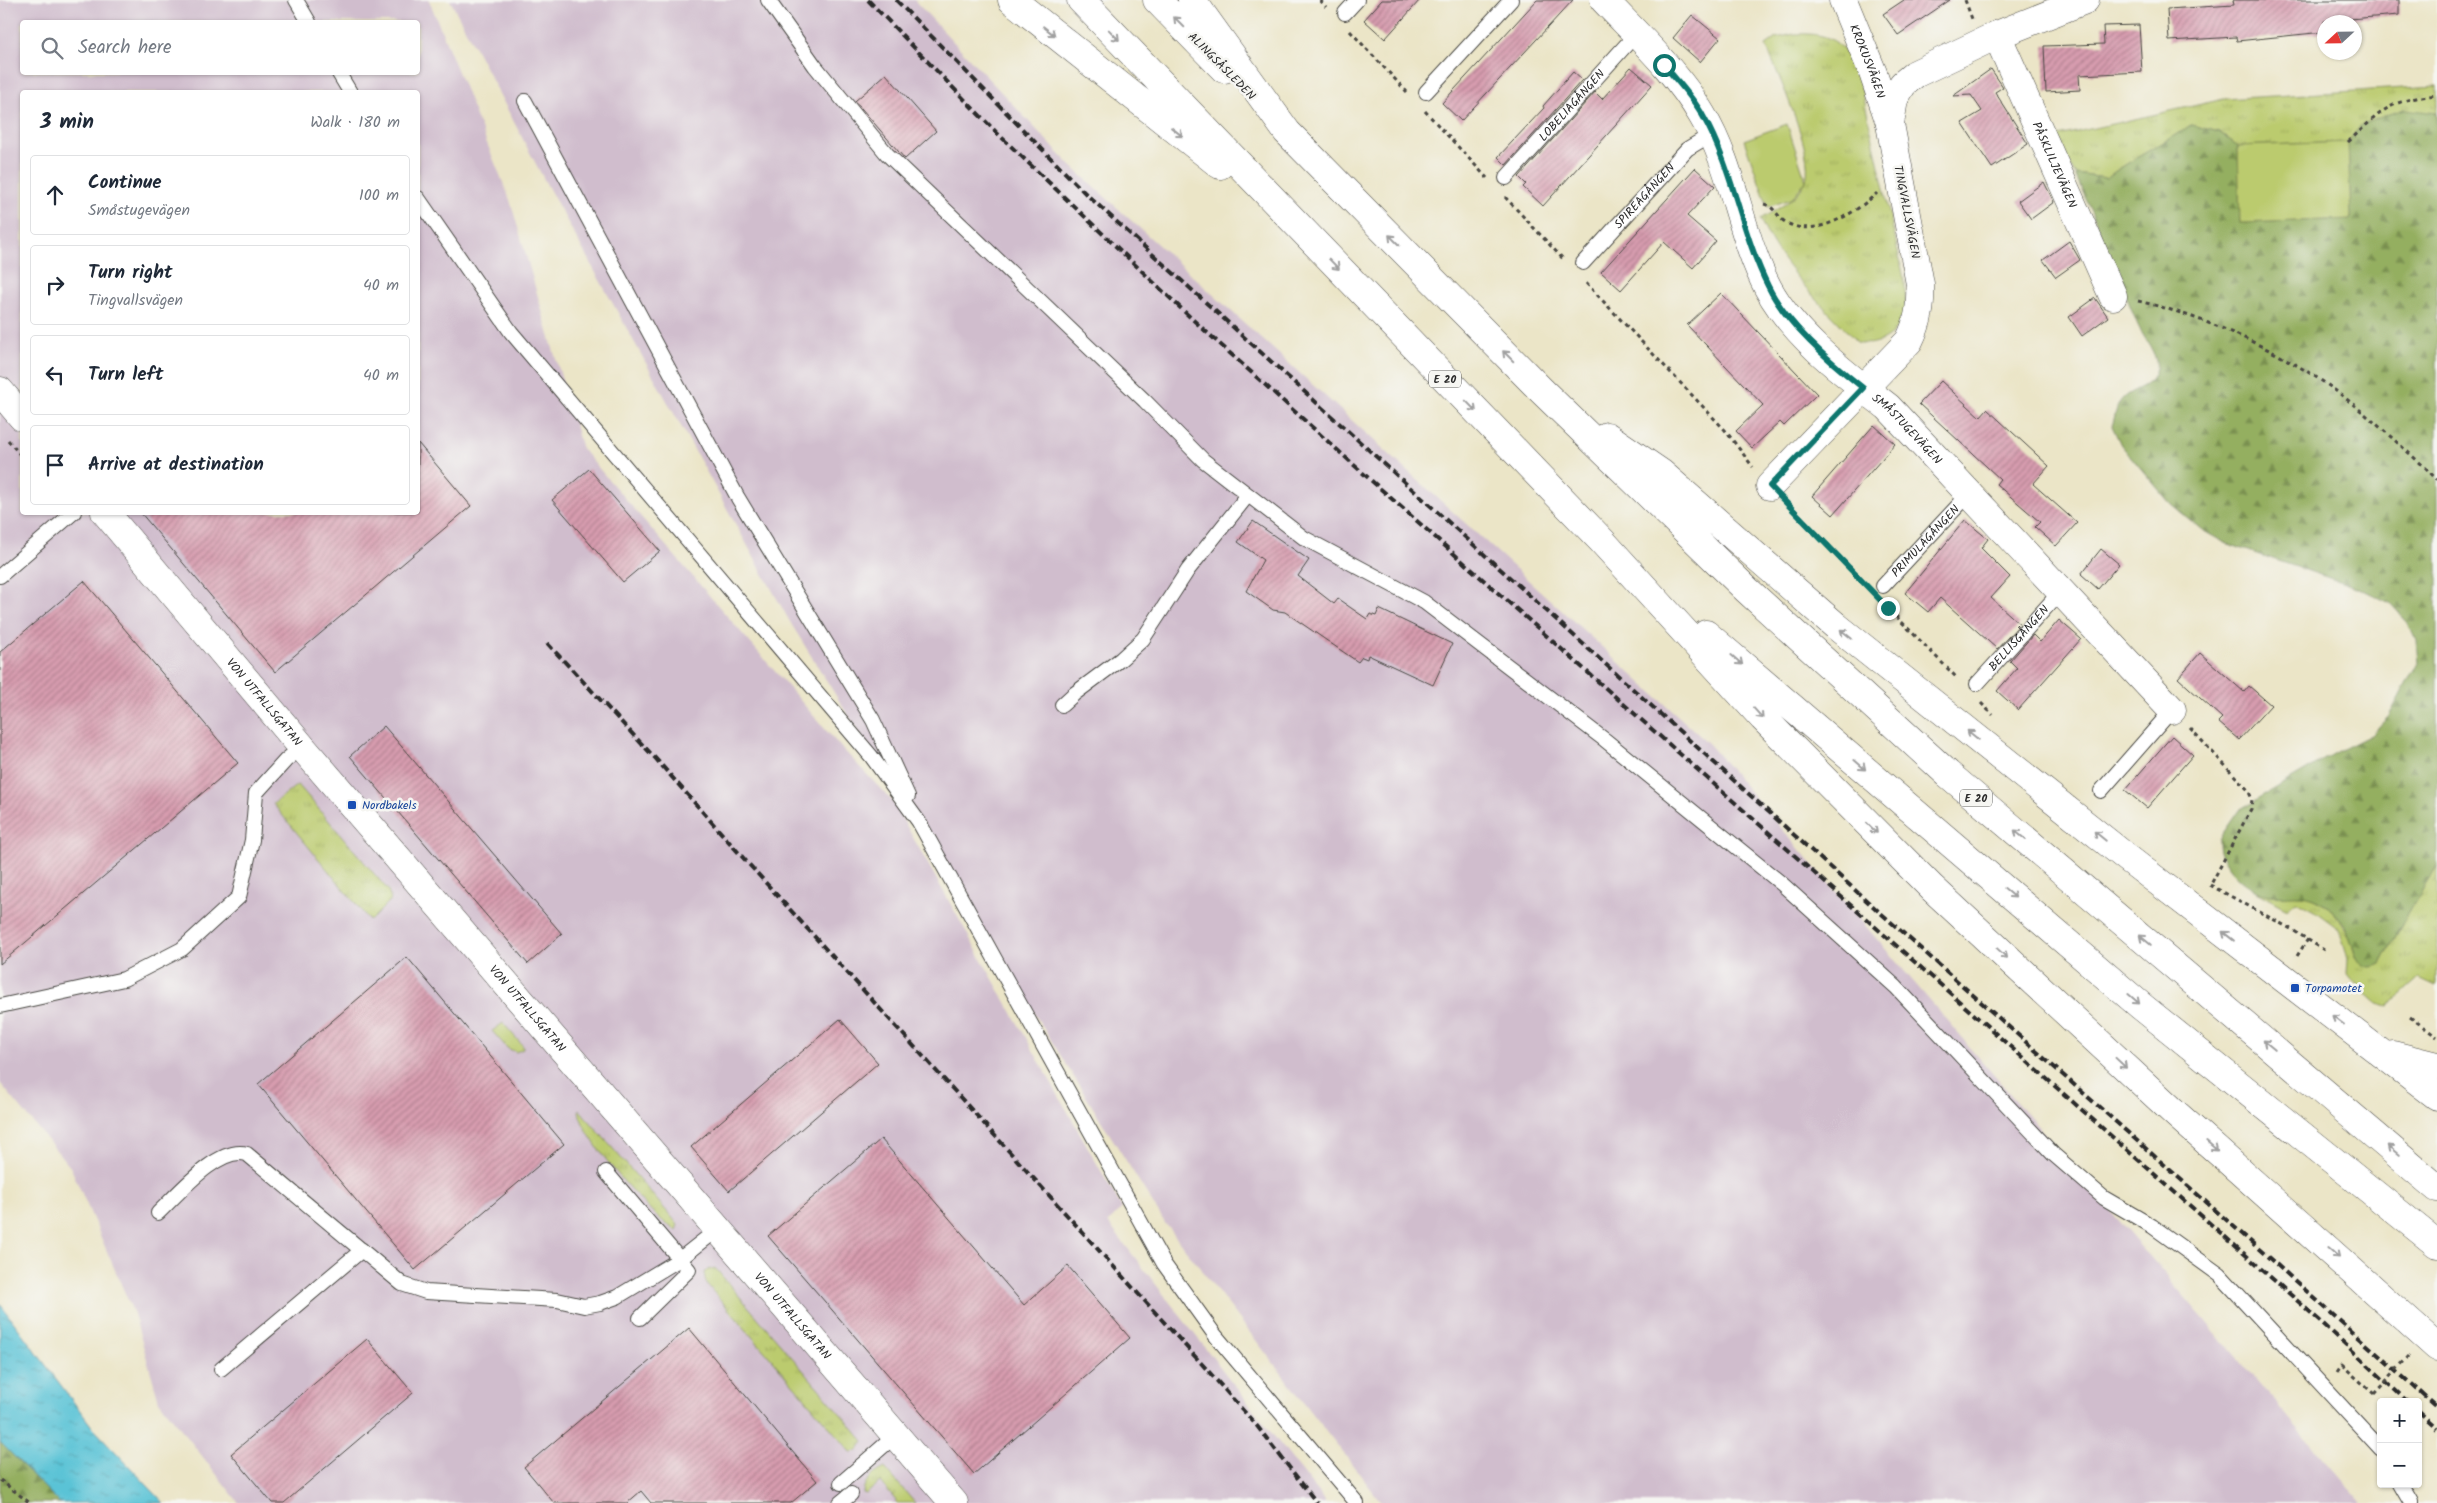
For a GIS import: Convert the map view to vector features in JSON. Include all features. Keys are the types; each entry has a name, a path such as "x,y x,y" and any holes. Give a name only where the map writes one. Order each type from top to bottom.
{"main road":[{"path":"1012,0 1300,229"},
{"name":"E 20","path":"1081,0 1620,560 2142,1006 2437,1244"},
{"name":"ALINGSÅSLEDEN","path":"1157,0 1287,132"},
{"path":"1192,0 1287,132"},
{"name":"SMÅSTUGEVÄGEN","path":"1604,0 1686,91 1703,115 1712,134 1760,267 1768,286 1783,311 1836,367 1888,407 2172,710"},
{"name":"KROKUSVÄGEN","path":"1844,0 1873,73 1890,124"},
{"name":"TINGVALLSVÄGEN","path":"1770,486 1909,341 1921,310 1920,284 1890,124 1894,99 1904,84 1915,74 1997,35 2085,0"},
{"name":"PÅSKLILJEVÄGEN","path":"1997,35 2113,296"},
{"name":"E 20","path":"1287,132 1542,391 1747,590 1948,774 2437,1188"},
{"path":"0,391 14,427"},
{"path":"1542,391 1660,473 1836,626 2126,857 2437,1096"},
{"name":"VON UTFALLSGATAN","path":"108,515 302,747 954,1503"},
{"path":"1620,560 1763,718 1925,881 2176,1114 2437,1347"},
{"path":"2377,1050 2437,1066"}],"lane":[{"path":"296,0 308,20"},
{"path":"768,0 815,66 887,154 1145,401 1203,460 1304,538 1424,602 1605,740 1782,884 1896,987 2053,1154 2104,1198 2152,1226 2220,1275 2377,1445"},
{"path":"1341,18 1357,0"},
{"path":"1426,92 1511,0"},
{"name":"LOBELIAGÅNGEN","path":"1506,178 1636,34"},
{"path":"340,75 349,90"},
{"path":"525,101 738,498 869,713 920,822 1164,1264 1215,1335 1357,1503"},
{"name":"SPIREAGÅNGEN","path":"1583,263 1687,149 1712,134"},
{"path":"420,201 512,332 871,756 920,822"},
{"name":"PRIMULAGÅNGEN","path":"1883,586 1970,494"},
{"path":"1062,705 1121,659 1143,639 1188,570 1248,495"},
{"path":"0,576 71,515"},
{"name":"BELLISGÅNGEN","path":"1972,688 2061,591"},
{"path":"2101,791 2172,710"},
{"path":"0,1006 124,979 182,949 239,897 252,840 256,793 286,760 302,747"},
{"path":"158,1213 218,1158 239,1151 247,1154 402,1284 426,1292 557,1300 584,1306 617,1297 680,1259 718,1229"},
{"path":"606,1172 689,1270 640,1318"},
{"path":"221,1370 362,1250"},
{"path":"841,1483 896,1435"},
{"path":"2402,1488 2411,1503"}],"path":[{"path":"1320,0 1341,18 1411,96"},
{"path":"2348,142 2385,108 2402,100 2437,95"},
{"path":"1424,110 1490,182"},
{"path":"1740,210 1763,204 1772,206 1785,222 1797,228 1831,223 1871,198 1899,172"},
{"path":"1504,196 1568,264"},
{"path":"1582,278 1724,430 1770,486 1869,588"},
{"path":"2113,296 2181,312 2285,359 2336,391 2437,480"},
{"path":"14,427 20,450"},
{"path":"1881,601 1972,688 1997,719"},
{"path":"2172,710 2214,752 2248,790 2252,799 2250,809 2205,893"},
{"path":"2203,880 2308,939 2324,950"},
{"path":"2295,958 2308,939"},
{"path":"2410,1017 2437,1038"},
{"path":"2334,1376 2342,1365 2374,1394 2409,1356"},
{"path":"0,1480 30,1503"}],"shaded area":[{"path":"0,0 429,0 510,200 582,449 838,744 893,802 1122,1208 1108,1223 1326,1503 239,1503 159,1401 134,1314 71,1168 0,1083"},
{"path":"450,0 914,0 1070,165 1709,744 2362,1503 1382,1503 1165,1223 790,622 548,187"}],"green space":[{"path":"1794,34 1820,35 1837,43 1849,58 1860,81 1905,283 1905,307 1902,321 1888,337 1870,344 1857,342 1816,299 1790,269 1769,237 1760,219 1793,198 1806,180 1805,151 1800,133 1766,45 1776,38"},
{"path":"2437,86 2437,113 2362,124 2348,142 2238,146 2219,132 2191,125 2106,178 2075,174 2054,137 2224,99"},
{"path":"2404,109 2437,113 2437,866 2407,915 2381,964 2372,967 2360,962 2344,924 2326,905 2313,897 2269,895 2248,886 2234,874 2224,861 2220,851 2219,839 2239,810 2335,753 2371,735 2389,716 2418,662 2416,641 2408,623 2390,603 2359,588 2225,543 2202,530 2170,503 2121,445 2112,426 2117,408 2123,398 2146,384 2153,377 2156,367 2155,356 2137,323 2075,174 2106,178 2191,125 2219,132 2238,146 2240,223 2351,219 2348,142 2362,124"},
{"path":"1787,124 1806,181 1791,199 1768,207 1744,140"},
{"path":"2348,142 2351,219 2240,223 2238,146"},
{"path":"297,785 388,890 391,900 370,921 273,804"},
{"path":"2437,866 2437,986 2420,978 2389,1006 2378,1003 2347,974 2348,959 2339,929 2316,912 2296,901 2287,909 2256,892 2299,893 2320,901 2343,924 2355,955 2381,964 2407,915"},
{"path":"503,1023 523,1046 523,1049 516,1052 507,1048 492,1031"},
{"path":"579,1109 675,1221 678,1225 676,1230 651,1210 618,1175 590,1137 582,1121"},
{"path":"715,1268 864,1441 858,1451 851,1452 706,1283 704,1273"},
{"path":"0,1442 7,1449 60,1503 0,1503"},
{"path":"885,1468 915,1503 898,1503 880,1482 866,1494 863,1493 863,1489 870,1478"}],"water":[{"path":"0,1304 93,1428 164,1503 60,1503 0,1442"}],"building":[{"path":"1382,0 1420,0 1385,39 1364,20"},
{"path":"1537,0 1573,0 1461,121 1442,103"},
{"path":"1904,0 1950,0 1898,35 1883,14"},
{"path":"2233,0 2399,0 2399,15 2362,18 2362,15 2317,15 2317,33 2237,41 2236,37 2169,41 2167,9 2234,5"},
{"path":"1692,15 1720,38 1700,62 1673,38"},
{"path":"2139,25 2142,72 2079,75 2080,90 2046,92 2044,46 2104,44 2103,26"},
{"path":"1631,67 1652,85 1543,206 1523,187 1526,184 1519,177 1595,92 1602,99"},
{"path":"1991,69 2003,87 1995,92 2028,144 1992,168 1962,123 1982,111 1971,95 1953,96"},
{"path":"1573,72 1582,80 1506,165 1498,157 1544,108 1543,106"},
{"path":"886,74 936,131 905,159 855,101"},
{"path":"1695,168 1715,186 1687,216 1716,241 1693,268 1664,242 1621,290 1601,272"},
{"path":"2044,182 2054,202 2031,219 2018,201"},
{"path":"2069,241 2080,260 2056,277 2043,260"},
{"path":"1721,293 1817,394 1784,426 1780,422 1752,448 1736,431 1763,405 1687,325"},
{"path":"2095,298 2108,317 2082,336 2069,317"},
{"path":"1941,381 1980,417 1987,409 2049,466 2033,484 2077,523 2056,546 2035,527 2040,522 1996,484 2000,479 1919,404"},
{"path":"1874,425 1895,444 1833,515 1812,496"},
{"path":"420,445 471,506 275,672 143,515 420,515"},
{"path":"589,469 660,551 623,582 552,500"},
{"path":"1965,520 1988,539 1981,548 2010,577 1991,598 2020,624 1997,649 1940,598 1928,612 1905,593"},
{"path":"1253,521 1309,560 1298,576 1334,604 1338,599 1367,619 1370,614 1376,616 1379,609 1452,644 1433,685 1368,655 1367,659 1362,657 1358,662 1285,612 1273,610 1246,591 1263,560 1238,542"},
{"path":"2101,549 2119,564 2098,589 2081,574"},
{"path":"84,581 238,763 0,964 0,652"},
{"path":"2059,620 2081,639 2018,710 1997,691 2017,668 2010,661 2033,635 2040,642"},
{"path":"2200,653 2244,692 2249,686 2271,705 2239,740 2218,722 2222,718 2178,678"},
{"path":"384,726 562,934 528,964 350,756"},
{"path":"2172,736 2193,755 2147,808 2125,790"},
{"path":"407,957 564,1144 415,1270 258,1084"},
{"path":"840,1019 878,1063 729,1191 691,1147"},
{"path":"881,1139 1024,1305 1068,1266 1130,1338 974,1474 768,1236"},
{"path":"689,1328 817,1481 791,1503 651,1503 641,1491 627,1503 554,1503 524,1467"},
{"path":"367,1339 413,1393 284,1503 272,1503 231,1454"}],"railway":[{"path":"868,0 996,132 1191,318 1374,483 2319,1320 2404,1398"},
{"path":"896,0 1086,194 1866,900 2437,1407"},
{"path":"547,643 656,759 746,861 1201,1363 1257,1426 1317,1503"},
{"path":"2422,1415 2437,1428"}],"place":[{"name":"Nordbakels","path":"352,805"},
{"name":"Torpamotet","path":"2295,988"}],"route":[{"path":"1664,65 1703,115 1720,152 1760,267 1768,286 1783,311 1836,367 1863,388 1770,486 1888,608"}]}
